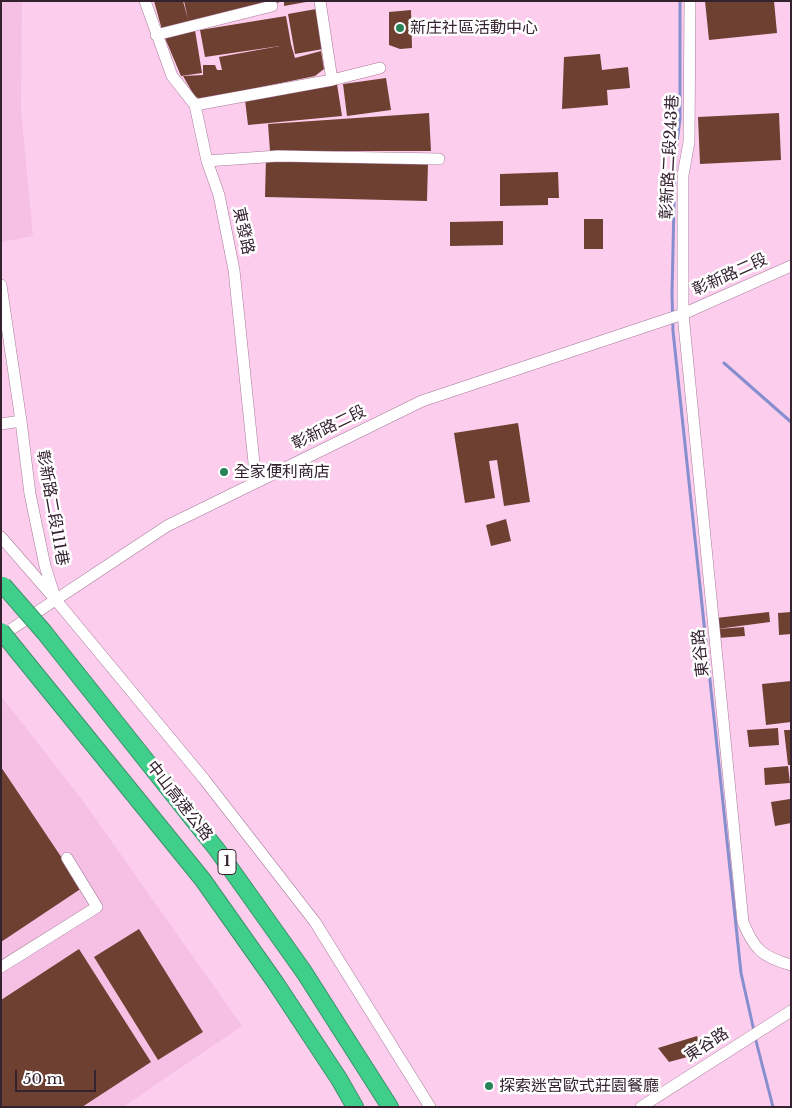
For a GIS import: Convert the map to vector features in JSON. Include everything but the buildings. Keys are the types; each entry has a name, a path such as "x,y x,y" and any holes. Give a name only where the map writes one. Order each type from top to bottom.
{"highway":[{"name":"中山高速公路","path":"2,584 44,632 218,851 304,972 390,1107"},
{"name":"中山高速公路","path":"1,631 203,880 339,1079 355,1107"}],"street":[{"name":"東發路","path":"145,1 172,76 194,105 207,161 219,195 234,270 256,482"},
{"path":"320,1 332,80"},
{"name":"彰新路二段243巷","path":"683,314 683,175 689,142 690,1"},
{"path":"156,35 272,6"},
{"path":"194,105 332,80 380,68"},
{"path":"207,161 278,156 439,159"},
{"name":"彰新路二段","path":"1,636 167,526 422,401 683,314 791,266"},
{"name":"彰新路二段111巷","path":"1,286 30,494 45,566 55,599"},
{"name":"東谷路","path":"683,314 744,922 750,939 760,952 773,960 791,965"},
{"path":"1,424 21,421"},
{"path":"1,537 55,599 204,779 315,922 430,1107"},
{"path":"1,967 98,906 67,858"},
{"name":"東谷路","path":"642,1107 791,1011"}],"shaded area":[{"path":"1,1 22,1 21,110 33,236 1,242"},
{"path":"1,696 83,801 242,1026 123,1107 1,1107"}],"waterway":[{"path":"680,1 680,119 675,158 673,331 741,973 754,1031"},
{"path":"724,363 791,422"},
{"path":"755,1037 773,1107"}],"place":[{"name":"新庄社區活動中心","path":"400,28"},
{"name":"全家便利商店","path":"224,472"},
{"name":"探索迷宮歐式莊園餐廳","path":"489,1086"}]}
